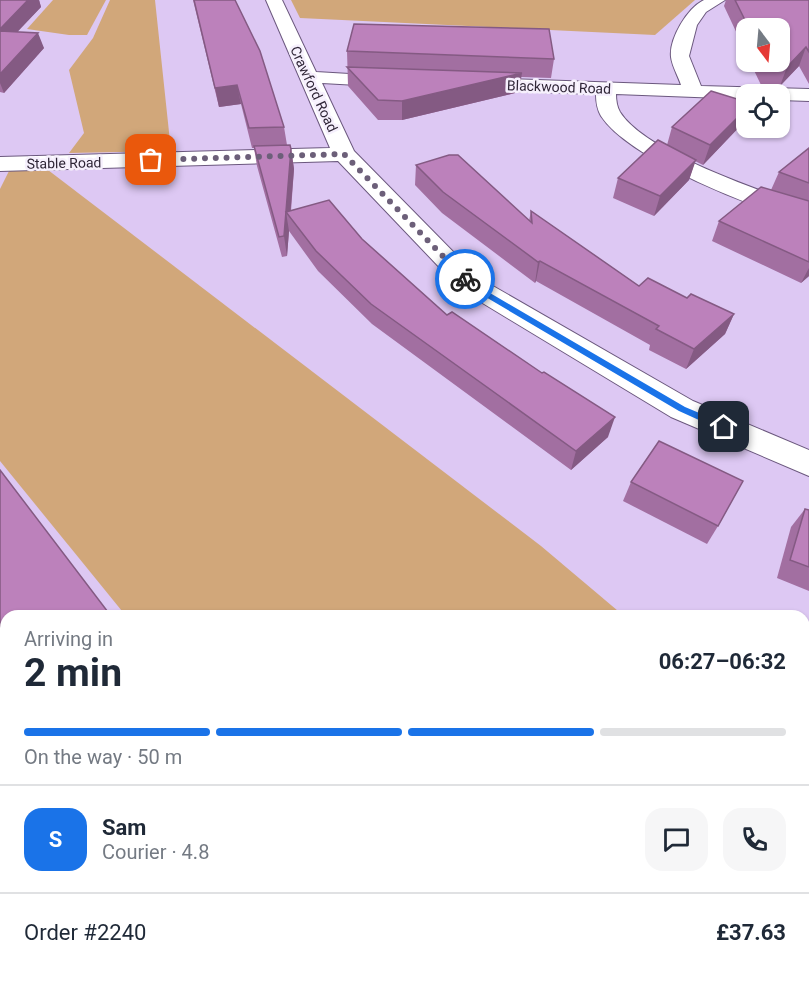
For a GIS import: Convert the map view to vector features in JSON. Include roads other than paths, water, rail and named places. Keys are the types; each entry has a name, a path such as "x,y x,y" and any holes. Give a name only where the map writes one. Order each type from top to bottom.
{"street":[{"name":"Crawford Road","path":"274,0 344,154 470,284 682,409 809,464"},
{"path":"693,91 680,56 687,25 700,8 717,0"},
{"path":"309,77 415,81"},
{"name":"Blackwood Road","path":"451,83 809,95"},
{"path":"604,88 609,113 628,135 655,152 735,188 809,216"},
{"name":"Stable Road","path":"0,164 344,154"}]}
